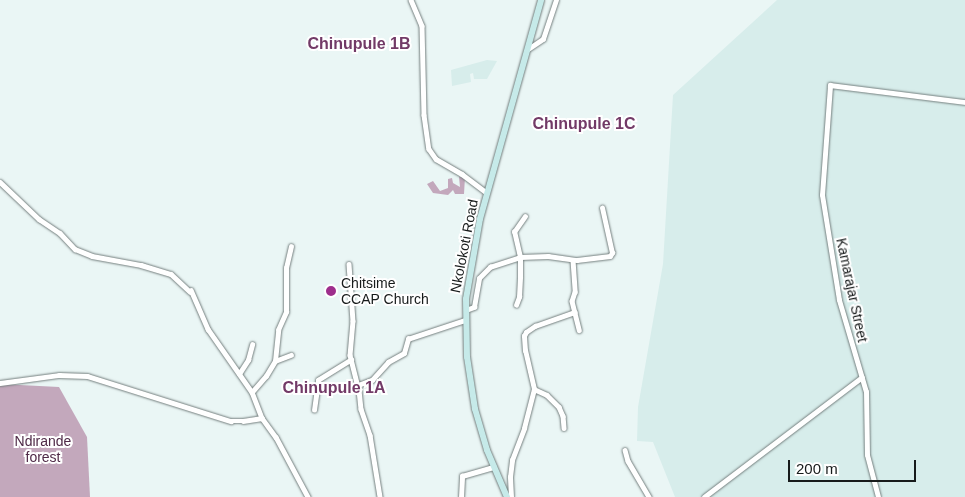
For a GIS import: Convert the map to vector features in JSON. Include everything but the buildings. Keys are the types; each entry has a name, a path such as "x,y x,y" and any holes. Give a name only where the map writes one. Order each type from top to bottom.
{"main road":[{"name":"Nkolokoti Road","path":"508,497 494,467 475,409 469,376 466,310 474,244 541,0"}],"street":[{"path":"411,0 422,26 424,115 429,149 436,159 462,174 487,193"},
{"path":"528,49 543,39 556,0"},
{"name":"Kamarajar Street","path":"878,497 867,455 867,399 840,304 822,195 830,85 965,102"},
{"path":"0,182 39,219 60,233 75,249 92,256 141,265 171,274 190,291 208,329 252,392 262,418 276,437 308,497"},
{"path":"466,310 475,306 477,284 481,273 490,267 520,257 548,256 573,260 612,254 602,208"},
{"path":"516,305 519,298 520,257 514,232 525,216"},
{"path":"252,392 266,376 274,361 278,330 286,312 286,264 291,247"},
{"path":"573,260 575,292 572,301 579,330"},
{"path":"349,264 353,303 351,360 362,410 370,435 380,497"},
{"path":"508,497 512,460 524,428 534,389 525,352 526,332 575,312"},
{"path":"358,386 372,380 388,362 404,353 407,340 466,320"},
{"path":"239,374 248,360 252,345"},
{"path":"274,361 291,355"},
{"path":"314,410 318,380 351,360"},
{"path":"0,383 59,375 87,376 231,421 243,422 262,418"},
{"path":"704,497 862,378"},
{"path":"534,389 547,395 559,407 564,416 564,428"},
{"path":"625,450 628,461 649,497"},
{"path":"461,497 462,476 494,467"}],"shaded area":[{"path":"777,0 965,0 965,497 675,497 653,442 637,441 638,407 663,264 673,95"},
{"path":"487,60 497,61 487,79 474,79 473,73 470,74 471,82 452,86 451,70"}],"green space":[{"path":"459,177 465,177 464,194 455,194 453,190 448,195 433,193 427,184 433,181 440,191 448,188 448,179 452,178 453,183 460,187"},
{"name":"Ndirande forest","path":"0,384 59,387 87,437 90,497 0,497"}],"place":[{"name":"Chitsime CCAP Church","path":"331,291"}],"district":[{"name":"Chinupule 1B","path":"359,44"},
{"name":"Chinupule 1C","path":"584,124"},
{"name":"Chinupule 1A","path":"334,388"}]}
